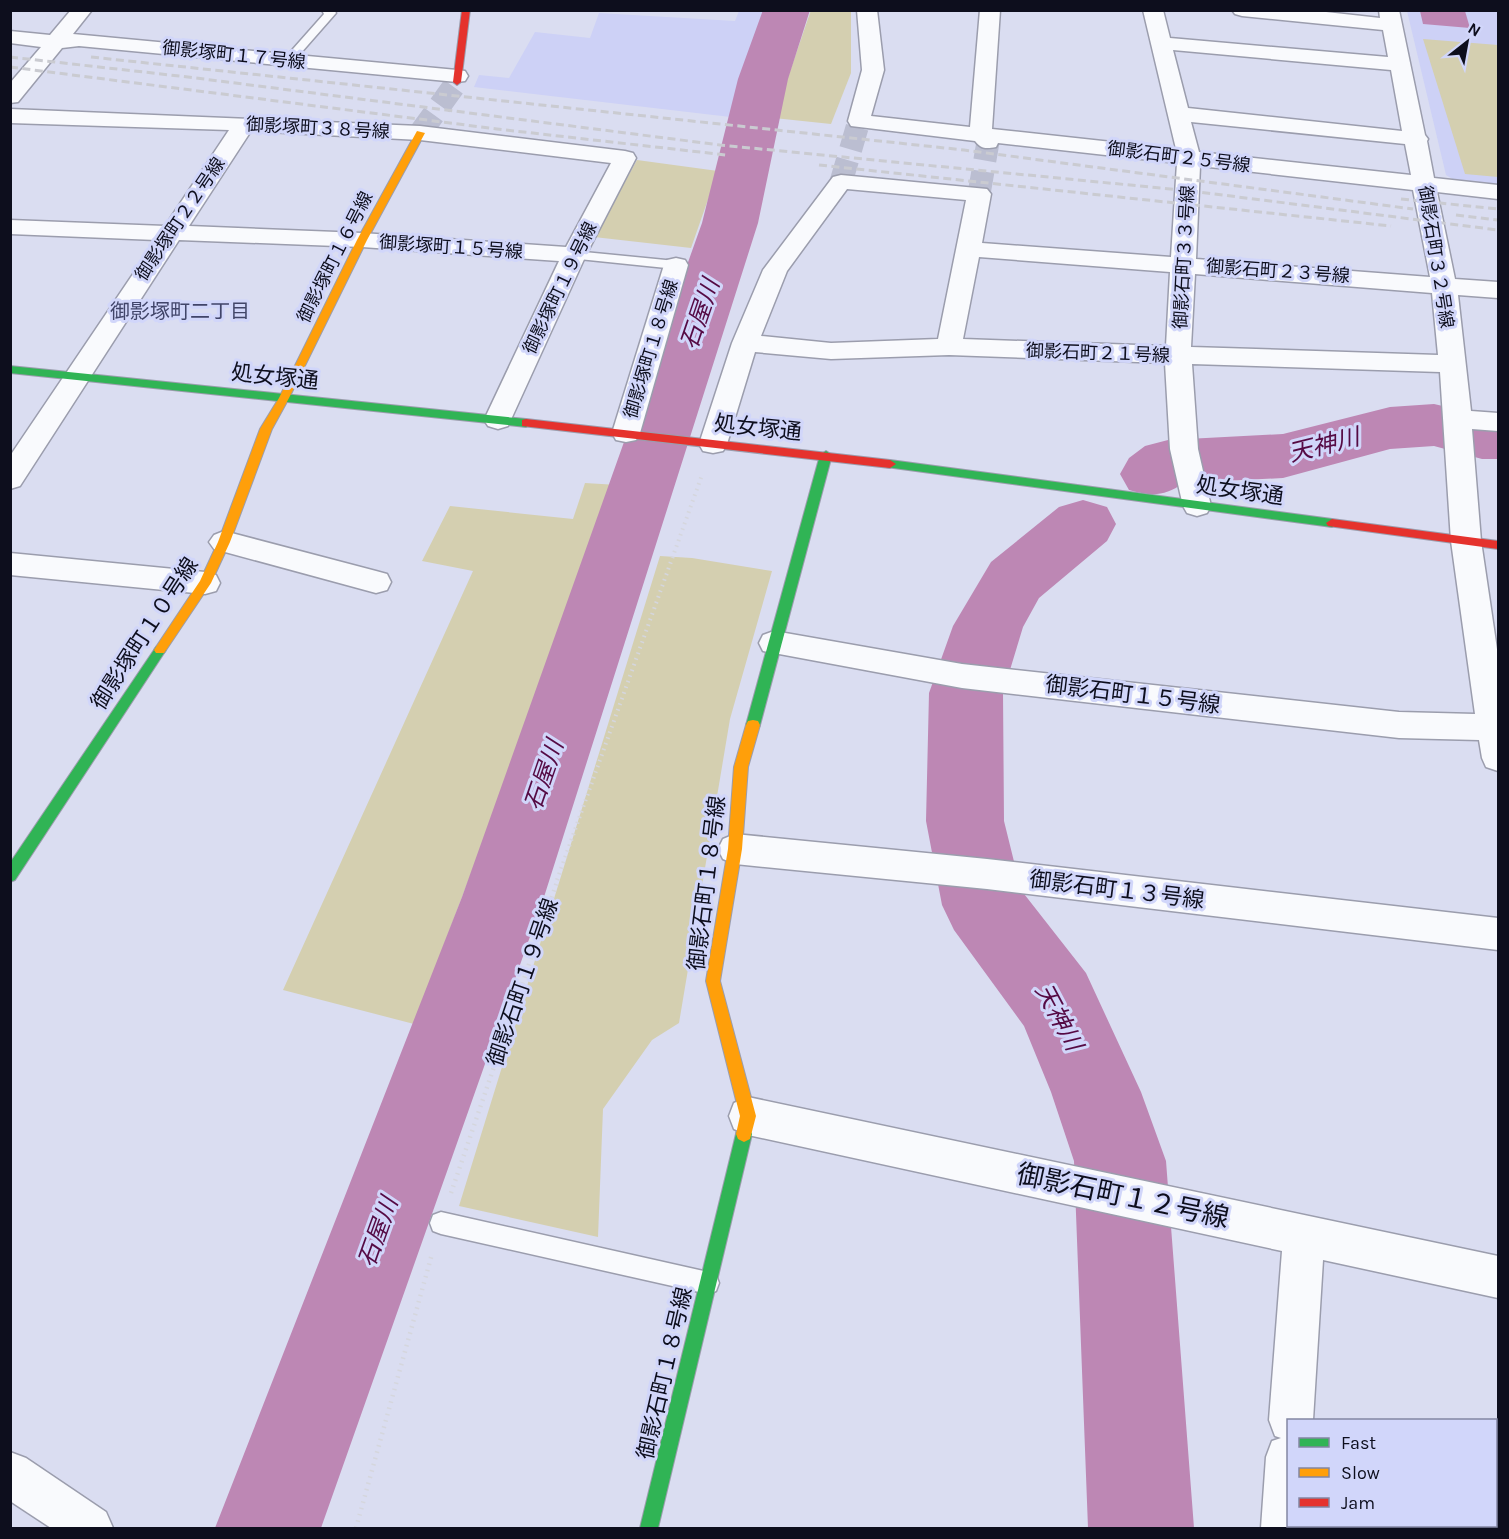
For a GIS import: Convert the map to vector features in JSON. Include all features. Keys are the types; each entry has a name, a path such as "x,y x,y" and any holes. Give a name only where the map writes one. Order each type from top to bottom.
{"street":[{"path":"10,97 18,79 56,42 82,10"},
{"path":"457,79 466,10"},
{"name":"御影石町２５号線","path":"867,10 873,70 859,122 984,138 1498,192"},
{"path":"984,138 990,10"},
{"name":"御影石町３３号線","path":"1153,10 1189,158 1185,264 1178,356 1187,462 1197,506"},
{"path":"1242,10 1391,18"},
{"name":"御影石町３２号線","path":"1391,18 1417,139 1444,284 1466,541 1496,726 1498,758"},
{"name":"御影塚町１７号線","path":"10,37 56,42 79,40 457,79"},
{"path":"1161,43 1401,64"},
{"path":"1180,114 1417,139"},
{"name":"御影塚町３８号線","path":"10,116 420,133 625,158"},
{"name":"御影塚町２２号線","path":"10,479 244,124"},
{"name":"御影塚町１６号線","path":"285,398 362,240 420,133"},
{"name":"御影塚町１９号線","path":"498,420 574,255 625,158"},
{"path":"713,444 745,343 775,270 842,182 979,194 949,347"},
{"name":"御影塚町１５号線","path":"10,226 362,240 574,255"},
{"name":"御影石町２３号線","path":"969,249 1444,284 1498,290"},
{"name":"御影塚町１８号線","path":"631,433 676,265"},
{"name":"御影石町２１号線","path":"745,343 831,351 949,347 1451,364"},
{"name":"処女塚通","path":"10,369 826,455 1498,545"},
{"name":"御影塚町１０号線","path":"10,876 205,583 224,542 266,429 285,398"},
{"path":"1458,427 1498,422"},
{"name":"御影石町１８号線","path":"649,1528 748,1116 713,981 735,849 741,767 826,455"},
{"path":"224,542 376,582"},
{"path":"10,564 205,583"},
{"name":"御影石町１５号線","path":"774,643 976,677 1399,725 1496,726"},
{"name":"御影石町１３号線","path":"735,849 987,874 1498,934"},
{"name":"御影石町１２号線","path":"748,1116 1498,1277"},
{"path":"1291,1419 1304,1235"},
{"path":"10,1474 90,1528"},
{"path":"1284,1528 1287,1475"}],"lane":[{"path":"289,60 314,30 329,18 330,13 327,10"},
{"name":"御影塚町１５号線","path":"574,255 676,265"},
{"path":"441,1222 708,1283"}],"path":[{"name":"御影石町１９号線","path":"356,1528 441,1222 593,776 713,444"}],"shaded area":[{"path":"811,10 851,11 851,73 831,124 774,118"},
{"path":"739,11 768,11 739,118 474,87 479,75 509,78 535,32 590,38 599,13 735,21"},
{"path":"1407,11 1498,11 1498,188 1461,184 1446,175"},
{"path":"1420,11 1465,11 1470,28 1423,24"},
{"path":"1423,39 1498,45 1498,177 1465,174"},
{"path":"637,160 718,171 691,248 594,237"},
{"path":"585,483 618,485 414,1024 283,990 473,571 422,561 450,506 573,519"},
{"path":"660,556 692,558 772,571 730,719 679,1023 652,1040 603,1109 598,1237 459,1206"}],"waterway":[{"name":"石屋川","path":"268,1528 503,897 730,223 763,79 787,10"},
{"name":"天神川","path":"1152,474 1168,462 1283,456 1390,428 1434,425 1482,437 1498,438"},
{"name":"天神川","path":"1083,524 1015,580 988,626 966,693 965,821 983,905 1056,1001 1096,1092 1120,1161 1141,1528"}],"tunnel":[{"path":"420,133 457,82"},
{"path":"841,182 859,121"},
{"path":"979,194 988,142"}],"railway":[{"path":"10,57 188,77 720,145 1191,191 1498,230"},
{"path":"91,57 964,150 1413,209"},
{"path":"10,67 497,129 726,155"},
{"path":"819,165 1391,226"},
{"path":"1401,199 1498,209"},
{"path":"1456,215 1498,220"}],"traffic: fast":[{"path":"10,369 526,423"},
{"path":"753,725 826,455"},
{"path":"890,464 1332,523"},
{"path":"10,876 160,650"},
{"path":"649,1528 744,1134"}],"traffic: slow":[{"path":"160,650 205,583 224,542 266,429 284,398 362,240 420,133"},
{"path":"744,1134 748,1116 713,981 735,849 741,767 753,725"}],"traffic: jam":[{"path":"457,82 466,10"},
{"path":"526,423 890,464"},
{"path":"1332,523 1498,545"}],"district":[{"name":"御影塚町二丁目","path":"180,311"}]}
